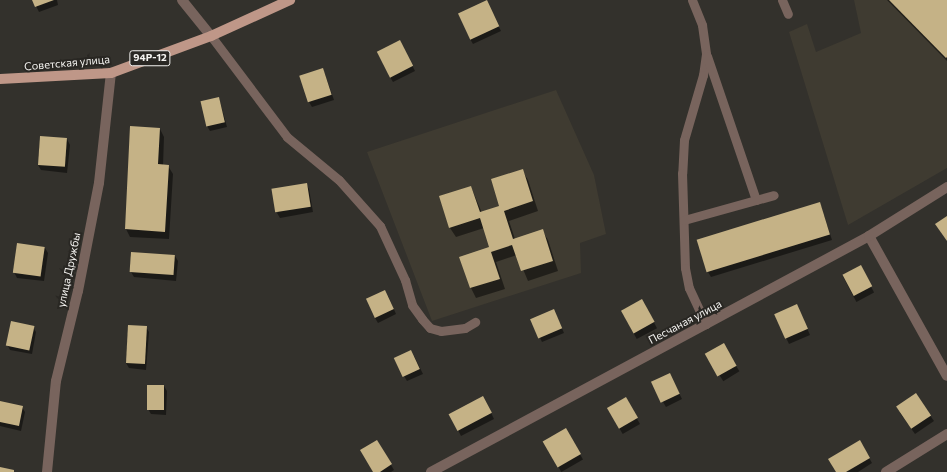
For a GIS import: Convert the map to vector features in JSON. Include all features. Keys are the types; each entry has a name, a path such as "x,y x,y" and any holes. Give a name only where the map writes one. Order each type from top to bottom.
{"main road":[{"name":"Советская улица","path":"0,79 111,73 211,36 290,0"}],"street":[{"path":"182,0 211,36"},
{"name":"улица Дружбы","path":"47,472 56,381 78,291 99,183 111,73"},
{"name":"Песчаная улица","path":"431,472 869,236 947,187"},
{"path":"869,236 947,376"},
{"path":"886,472 947,434"}],"lane":[{"path":"692,0 702,25 706,54 756,200"},
{"path":"782,0 788,14"},
{"path":"211,36 287,137 339,180 380,226 400,268 412,305 430,328 441,331 465,328 475,322"},
{"path":"706,54 703,75 684,140 682,172 686,274 689,288 706,324"},
{"path":"684,220 774,195"}],"shaded area":[{"path":"854,0 947,0 947,168 848,225 789,32 807,24 816,52 861,33"},
{"path":"556,90 594,175 606,234 580,243 581,273 432,321 367,152"}],"building":[{"path":"32,0 54,0 35,7"},
{"path":"487,0 499,26 470,40 458,14"},
{"path":"889,0 947,0 946,58"},
{"path":"400,40 413,66 390,78 377,52"},
{"path":"323,68 332,95 308,102 299,76"},
{"path":"219,97 225,122 206,127 200,101"},
{"path":"130,126 160,128 158,164 169,165 165,232 125,229"},
{"path":"40,136 67,138 65,167 38,165"},
{"path":"523,169 533,201 504,211 513,239 543,229 553,261 521,271 512,245 491,252 500,279 470,288 459,257 489,247 480,218 449,228 439,196 471,186 480,212 499,206 491,179"},
{"path":"307,183 311,207 275,212 271,189"},
{"path":"820,202 830,235 707,272 697,240"},
{"path":"947,216 947,241 935,224"},
{"path":"17,243 45,247 41,277 13,273"},
{"path":"131,252 175,255 173,275 130,272"},
{"path":"861,265 872,286 854,296 842,275"},
{"path":"385,290 394,309 375,318 366,299"},
{"path":"642,299 655,322 634,333 621,311"},
{"path":"797,304 808,329 785,339 774,314"},
{"path":"554,309 562,328 538,338 530,319"},
{"path":"11,321 34,326 29,350 6,345"},
{"path":"128,325 147,326 145,364 126,363"},
{"path":"724,343 737,366 717,376 705,354"},
{"path":"411,350 420,369 403,377 394,358"},
{"path":"670,373 680,394 661,403 651,382"},
{"path":"147,385 164,385 164,410 147,410"},
{"path":"916,393 931,415 911,429 896,406"},
{"path":"483,396 492,413 457,431 449,414"},
{"path":"626,397 638,418 619,429 607,408"},
{"path":"0,401 23,406 19,426 0,422"},
{"path":"566,428 581,454 558,467 543,441"},
{"path":"377,440 392,464 380,472 373,472 360,450"},
{"path":"860,440 870,458 846,472 836,472 828,459"},
{"path":"0,467 14,470 14,472 0,472"}]}
